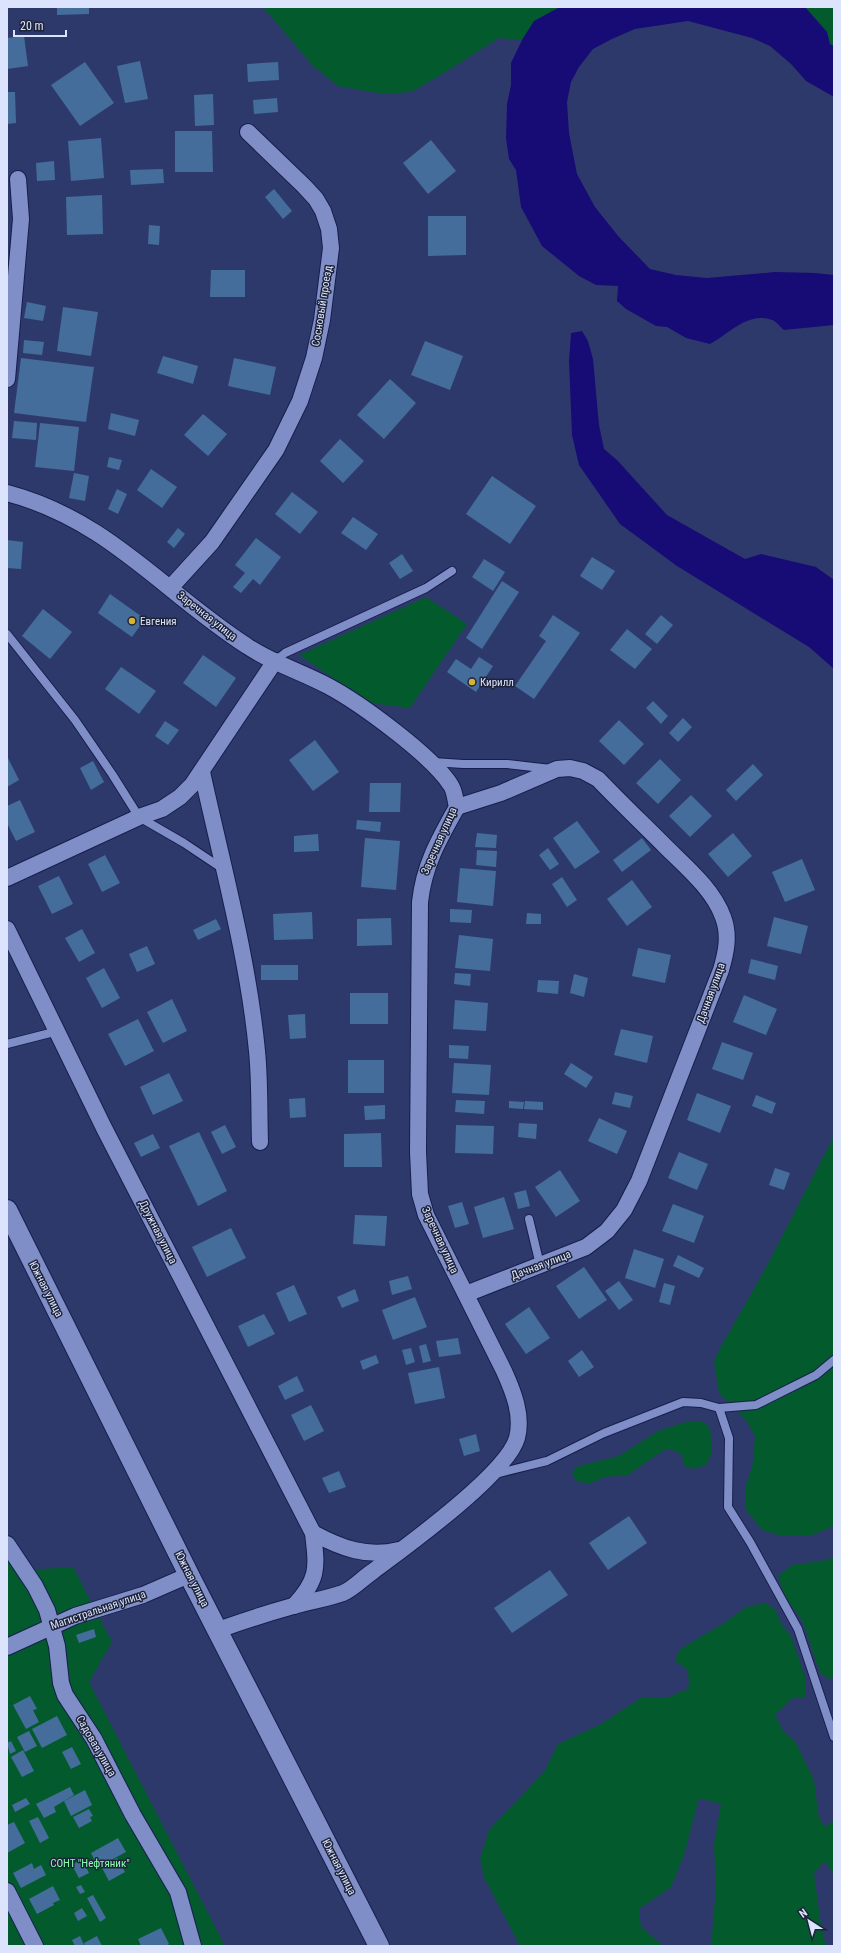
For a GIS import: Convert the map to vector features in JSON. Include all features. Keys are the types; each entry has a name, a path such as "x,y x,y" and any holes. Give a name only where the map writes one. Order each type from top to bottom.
{"street":[{"name":"Сосновый проезд","path":"171,587 212,542 276,450 300,401 314,358 322,320 330,248 329,230 323,212 316,199 304,186 248,132"},
{"path":"7,379 21,219 18,179"},
{"name":"Заречная улица","path":"7,493 56,509 98,532 171,587 218,627 248,647 275,662 330,687 370,714 441,772 452,786 457,807 428,862 422,881 420,902 418,1173 420,1194 426,1215 504,1371 517,1406 519,1421 517,1438 510,1452 490,1475 407,1547 344,1593 294,1606 218,1630"},
{"path":"7,878 139,817 162,809 180,798 202,772 275,662"},
{"name":"Дачная улица","path":"457,807 501,793 557,770 570,768 583,772 598,779 689,870 708,892 723,916 726,929 726,954 721,970 639,1181 624,1210 607,1231 586,1247 466,1294"},
{"path":"202,772 241,950 253,1022 257,1052 260,1142"},
{"name":"Дружная улица","path":"7,930 58,1031 104,1128 313,1533 315,1572 308,1591 294,1606"},
{"name":"Южная улица","path":"7,1210 189,1575 379,1946"},
{"path":"313,1533 341,1548 358,1552 381,1553 407,1547"},
{"name":"Садовая улица","path":"7,1544 42,1598 52,1625 65,1695 94,1739 133,1815 178,1892 193,1946"},
{"name":"Магистральная улица","path":"7,1647 52,1625 75,1616 143,1595 189,1575"},
{"path":"7,1891 35,1946"}],"lane":[{"path":"275,662 285,653 426,588 452,570"},
{"path":"7,634 75,720 139,817 184,843 224,870"},
{"path":"430,762 507,764 557,770"},
{"path":"7,1044 58,1031"},
{"path":"529,1219 540,1265"},
{"path":"490,1475 547,1461 604,1433 683,1402 702,1403 719,1408 756,1405 816,1375 834,1360"},
{"path":"719,1408 730,1438 728,1508 750,1542 798,1629 834,1737"}],"green space":[{"path":"263,7 560,7 534,21 522,40 499,38 411,92 383,94 338,86 313,66"},
{"path":"805,7 834,7 834,46 830,44 827,32"},
{"path":"426,597 467,624 410,708 370,703 299,655"},
{"path":"834,1136 834,1526 812,1535 782,1536 762,1530 746,1510 746,1486 753,1463 755,1436 746,1420 719,1393 714,1362 720,1348 763,1273"},
{"path":"689,1421 701,1421 710,1427 712,1453 706,1465 693,1469 684,1466 682,1455 673,1450 664,1450 628,1475 604,1477 589,1484 576,1481 572,1472 578,1466 619,1456 658,1431"},
{"name":"СОНТ \"Нефтяник\"","path":"7,1532 27,1570 73,1567 112,1642 89,1682 225,1946 7,1946"},
{"path":"834,1557 834,1677 829,1679 820,1673 802,1620 785,1597 778,1576 792,1565 826,1560"},
{"path":"765,1603 775,1609 782,1625 791,1636 806,1680 806,1697 793,1698 775,1715 784,1732 796,1743 814,1780 819,1818 825,1827 834,1820 834,1875 825,1861 814,1873 820,1919 826,1946 711,1946 716,1888 714,1844 721,1804 699,1798 684,1855 671,1887 639,1909 641,1927 661,1944 661,1946 520,1946 484,1877 480,1859 489,1830 544,1772 558,1744 601,1724 641,1698 669,1697 689,1688 688,1671 675,1660 680,1649 724,1623 746,1607"}],"shaded area":[{"path":"560,7 805,7 827,32 830,44 834,46 834,97 806,81 791,64 770,46 752,38 688,21 635,29 593,49 579,67 571,82 567,102 569,133 577,174 595,207 619,237 650,269 676,275 707,278 775,272 834,275 834,325 784,330 772,320 763,318 747,321 710,344 686,338 667,327 656,326 626,309 617,301 618,286 596,285 579,276 542,246 521,207 516,170 509,159 506,138 507,104 511,85 511,63 522,40 534,21"},
{"path":"582,331 588,341 593,359 599,425 604,449 617,460 667,515 745,559 761,554 816,567 834,580 834,669 809,647 677,566 620,524 579,465 572,435 569,361 571,333"}],"building":[{"path":"57,7 89,7 89,14 57,15"},
{"path":"24,36 28,66 7,69 7,38"},
{"path":"140,61 148,99 125,103 117,66"},
{"path":"85,62 114,103 80,126 51,85"},
{"path":"278,62 279,80 248,82 247,64"},
{"path":"7,92 15,92 16,123 7,124"},
{"path":"213,94 214,125 195,126 194,95"},
{"path":"277,98 278,112 254,114 253,100"},
{"path":"175,131 212,131 213,172 175,172"},
{"path":"101,138 104,178 71,181 68,141"},
{"path":"431,140 456,171 428,194 403,163"},
{"path":"54,161 55,180 37,181 36,163"},
{"path":"163,169 164,183 131,185 130,170"},
{"path":"274,189 292,211 283,219 265,197"},
{"path":"102,195 103,234 67,235 66,197"},
{"path":"428,216 466,216 466,255 428,256"},
{"path":"149,225 160,226 159,245 148,244"},
{"path":"211,270 245,270 245,297 210,297"},
{"path":"27,302 46,306 43,321 24,318"},
{"path":"63,307 98,312 91,356 57,351"},
{"path":"24,340 44,342 42,355 23,353"},
{"path":"425,341 463,356 450,390 411,375"},
{"path":"163,356 198,366 193,384 157,373"},
{"path":"21,358 94,367 86,422 14,413"},
{"path":"234,358 276,367 270,395 228,386"},
{"path":"390,379 416,403 384,439 357,415"},
{"path":"111,413 139,420 135,436 108,429"},
{"path":"203,414 227,434 208,456 184,435"},
{"path":"14,421 37,423 36,440 12,438"},
{"path":"40,423 79,427 74,471 35,467"},
{"path":"340,439 364,461 343,483 320,461"},
{"path":"109,457 122,460 119,470 107,467"},
{"path":"151,469 177,487 162,508 137,490"},
{"path":"74,473 89,476 85,501 69,498"},
{"path":"492,476 536,506 510,544 466,514"},
{"path":"117,489 127,494 118,514 108,509"},
{"path":"292,492 318,512 300,534 275,514"},
{"path":"353,517 378,534 366,550 341,533"},
{"path":"178,528 185,534 174,548 167,542"},
{"path":"256,538 281,557 260,585 253,579 241,593 233,587 245,573 235,565"},
{"path":"7,540 23,542 21,569 7,568"},
{"path":"402,554 413,571 400,579 389,563"},
{"path":"592,557 615,571 602,590 580,576"},
{"path":"484,559 505,572 493,591 472,577"},
{"path":"502,581 519,592 482,649 466,638"},
{"path":"110,594 145,619 132,637 98,613"},
{"path":"43,609 72,632 50,659 22,636"},
{"path":"553,615 580,633 534,699 515,686 546,641 539,636"},
{"path":"661,615 673,625 657,644 645,634"},
{"path":"627,629 652,649 635,669 610,650"},
{"path":"203,655 236,678 216,707 183,683"},
{"name":"Кирилл","path":"479,657 493,666 476,692 447,672 456,659 471,669"},
{"path":"121,667 156,691 139,714 105,689"},
{"path":"653,701 668,716 661,724 646,708"},
{"path":"683,718 692,727 678,742 669,733"},
{"path":"619,720 644,744 624,765 599,741"},
{"path":"165,721 179,730 168,745 155,736"},
{"path":"315,740 339,772 313,791 289,760"},
{"path":"7,756 19,780 7,787"},
{"path":"660,759 681,780 658,804 636,783"},
{"path":"93,761 104,782 91,790 80,768"},
{"path":"753,764 763,775 736,801 726,790"},
{"path":"370,783 401,783 400,812 369,812"},
{"path":"691,795 712,816 690,837 669,816"},
{"path":"20,800 35,832 16,841 7,823 7,806"},
{"path":"357,820 381,822 380,832 356,829"},
{"path":"577,821 600,852 575,869 553,838"},
{"path":"477,833 497,835 496,848 475,847"},
{"path":"733,833 752,856 728,877 708,854"},
{"path":"318,834 319,851 294,852 294,836"},
{"path":"365,838 400,841 396,890 361,887"},
{"path":"642,838 651,850 622,872 613,860"},
{"path":"548,848 559,864 550,870 539,855"},
{"path":"477,850 497,851 496,867 476,865"},
{"path":"105,855 120,883 102,892 88,864"},
{"path":"802,859 815,890 785,902 772,872"},
{"path":"460,868 496,871 493,906 457,902"},
{"path":"59,876 73,904 52,914 38,886"},
{"path":"562,877 577,900 567,907 552,884"},
{"path":"632,880 652,907 627,926 607,899"},
{"path":"450,909 472,910 471,923 450,922"},
{"path":"312,912 313,939 274,940 273,914"},
{"path":"527,913 541,914 541,924 526,924"},
{"path":"774,917 808,926 801,954 767,946"},
{"path":"391,918 392,945 357,946 357,919"},
{"path":"216,919 221,929 198,940 193,930"},
{"path":"82,929 95,953 79,962 65,938"},
{"path":"459,935 493,939 490,971 455,968"},
{"path":"147,946 155,964 137,972 129,954"},
{"path":"638,948 671,955 665,983 632,976"},
{"path":"751,959 778,966 775,980 748,973"},
{"path":"261,965 298,965 298,980 261,980"},
{"path":"104,968 120,998 102,1008 86,978"},
{"path":"455,973 471,974 470,986 454,984"},
{"path":"574,974 588,978 584,997 570,993"},
{"path":"538,980 559,981 558,994 537,992"},
{"path":"350,993 388,993 388,1024 350,1024"},
{"path":"744,995 777,1009 766,1035 733,1022"},
{"path":"172,999 187,1031 163,1043 147,1012"},
{"path":"455,1000 488,1003 486,1031 453,1029"},
{"path":"305,1014 306,1038 290,1039 288,1015"},
{"path":"138,1019 154,1051 125,1066 108,1034"},
{"path":"621,1029 653,1036 647,1063 614,1055"},
{"path":"722,1042 753,1053 743,1080 712,1069"},
{"path":"449,1045 469,1046 468,1059 449,1058"},
{"path":"348,1060 384,1060 384,1093 348,1093"},
{"path":"454,1063 491,1065 489,1095 452,1093"},
{"path":"571,1063 593,1077 586,1088 564,1074"},
{"path":"169,1073 183,1101 153,1115 140,1087"},
{"path":"615,1092 633,1096 630,1108 612,1104"},
{"path":"697,1093 731,1106 720,1133 687,1120"},
{"path":"756,1095 776,1103 772,1114 752,1106"},
{"path":"305,1098 306,1117 290,1118 289,1099"},
{"path":"456,1100 485,1101 484,1114 455,1112"},
{"path":"509,1101 524,1102 523,1109 509,1108"},
{"path":"525,1101 543,1102 543,1110 524,1109"},
{"path":"385,1105 385,1119 365,1120 364,1106"},
{"path":"599,1118 627,1131 617,1154 588,1141"},
{"path":"519,1123 537,1124 536,1139 518,1137"},
{"path":"225,1125 236,1147 222,1154 211,1132"},
{"path":"456,1125 494,1126 493,1154 455,1153"},
{"path":"199,1132 227,1191 198,1206 169,1146"},
{"path":"381,1133 382,1167 344,1167 344,1134"},
{"path":"153,1134 160,1148 141,1157 134,1143"},
{"path":"679,1152 708,1164 697,1190 668,1178"},
{"path":"775,1168 790,1173 784,1190 769,1185"},
{"path":"560,1170 580,1201 556,1217 535,1187"},
{"path":"526,1190 530,1206 518,1209 514,1193"},
{"path":"504,1197 514,1229 483,1238 474,1207"},
{"path":"462,1202 469,1224 455,1228 448,1206"},
{"path":"673,1204 704,1216 694,1243 662,1231"},
{"path":"355,1215 387,1216 385,1246 353,1244"},
{"path":"231,1228 246,1258 207,1277 192,1247"},
{"path":"634,1249 664,1259 655,1288 625,1278"},
{"path":"678,1255 704,1268 699,1278 673,1266"},
{"path":"584,1267 607,1300 579,1319 556,1286"},
{"path":"408,1276 412,1289 392,1295 389,1281"},
{"path":"619,1281 633,1300 619,1310 605,1291"},
{"path":"664,1283 675,1286 670,1305 659,1302"},
{"path":"294,1285 307,1314 289,1322 276,1293"},
{"path":"355,1289 359,1301 342,1308 337,1297"},
{"path":"415,1297 427,1327 393,1340 382,1310"},
{"path":"529,1307 550,1338 526,1354 505,1324"},
{"path":"264,1314 275,1334 248,1347 238,1326"},
{"path":"458,1338 461,1354 439,1357 436,1341"},
{"path":"426,1344 431,1361 423,1363 419,1346"},
{"path":"411,1348 415,1362 406,1365 402,1350"},
{"path":"582,1350 594,1367 579,1377 568,1361"},
{"path":"376,1355 379,1363 363,1370 360,1361"},
{"path":"439,1367 445,1398 415,1404 408,1373"},
{"path":"297,1376 304,1391 285,1400 278,1386"},
{"path":"311,1405 324,1431 304,1441 291,1415"},
{"path":"476,1434 480,1451 464,1456 459,1439"},
{"path":"339,1471 346,1487 329,1493 322,1478"},
{"path":"629,1516 647,1543 608,1570 589,1543"},
{"path":"550,1570 568,1595 512,1633 494,1608"},
{"path":"94,1629 96,1637 79,1643 76,1635"},
{"path":"30,1696 37,1709 33,1710 39,1722 26,1729 13,1705"},
{"path":"57,1716 67,1735 42,1748 32,1729"},
{"path":"29,1731 37,1746 25,1752 17,1737"},
{"path":"11,1741 16,1751 10,1754 7,1743"},
{"path":"72,1747 81,1764 71,1769 62,1752"},
{"path":"23,1750 34,1771 22,1777 11,1757"},
{"path":"70,1787 74,1795 54,1807 56,1812 44,1818 36,1804"},
{"path":"85,1790 92,1805 71,1816 64,1801"},
{"path":"26,1798 30,1804 15,1812 12,1805"},
{"path":"89,1809 93,1816 90,1817 92,1821 79,1828 73,1817"},
{"path":"38,1817 49,1838 40,1843 29,1821"},
{"path":"14,1822 25,1843 7,1853 7,1825"},
{"path":"118,1838 126,1852 98,1867 91,1853"},
{"path":"117,1858 125,1872 109,1881 101,1866"},
{"path":"82,1859 89,1873 79,1878 72,1865"},
{"path":"32,1863 34,1869 41,1865 46,1875 21,1888 13,1873"},
{"path":"81,1885 85,1892 80,1894 76,1887"},
{"path":"53,1886 60,1900 37,1914 29,1899"},
{"path":"93,1895 106,1918 100,1922 87,1898"},
{"path":"82,1908 87,1916 78,1921 74,1913"},
{"path":"161,1928 169,1944 166,1946 141,1946 138,1939"},
{"path":"80,1936 84,1945 75,1946 72,1940"},
{"path":"97,1936 102,1946 85,1946 84,1943"}],"place":[{"name":"Евгения","path":"132,621"},
{"name":"Кирилл","path":"472,682"}]}
